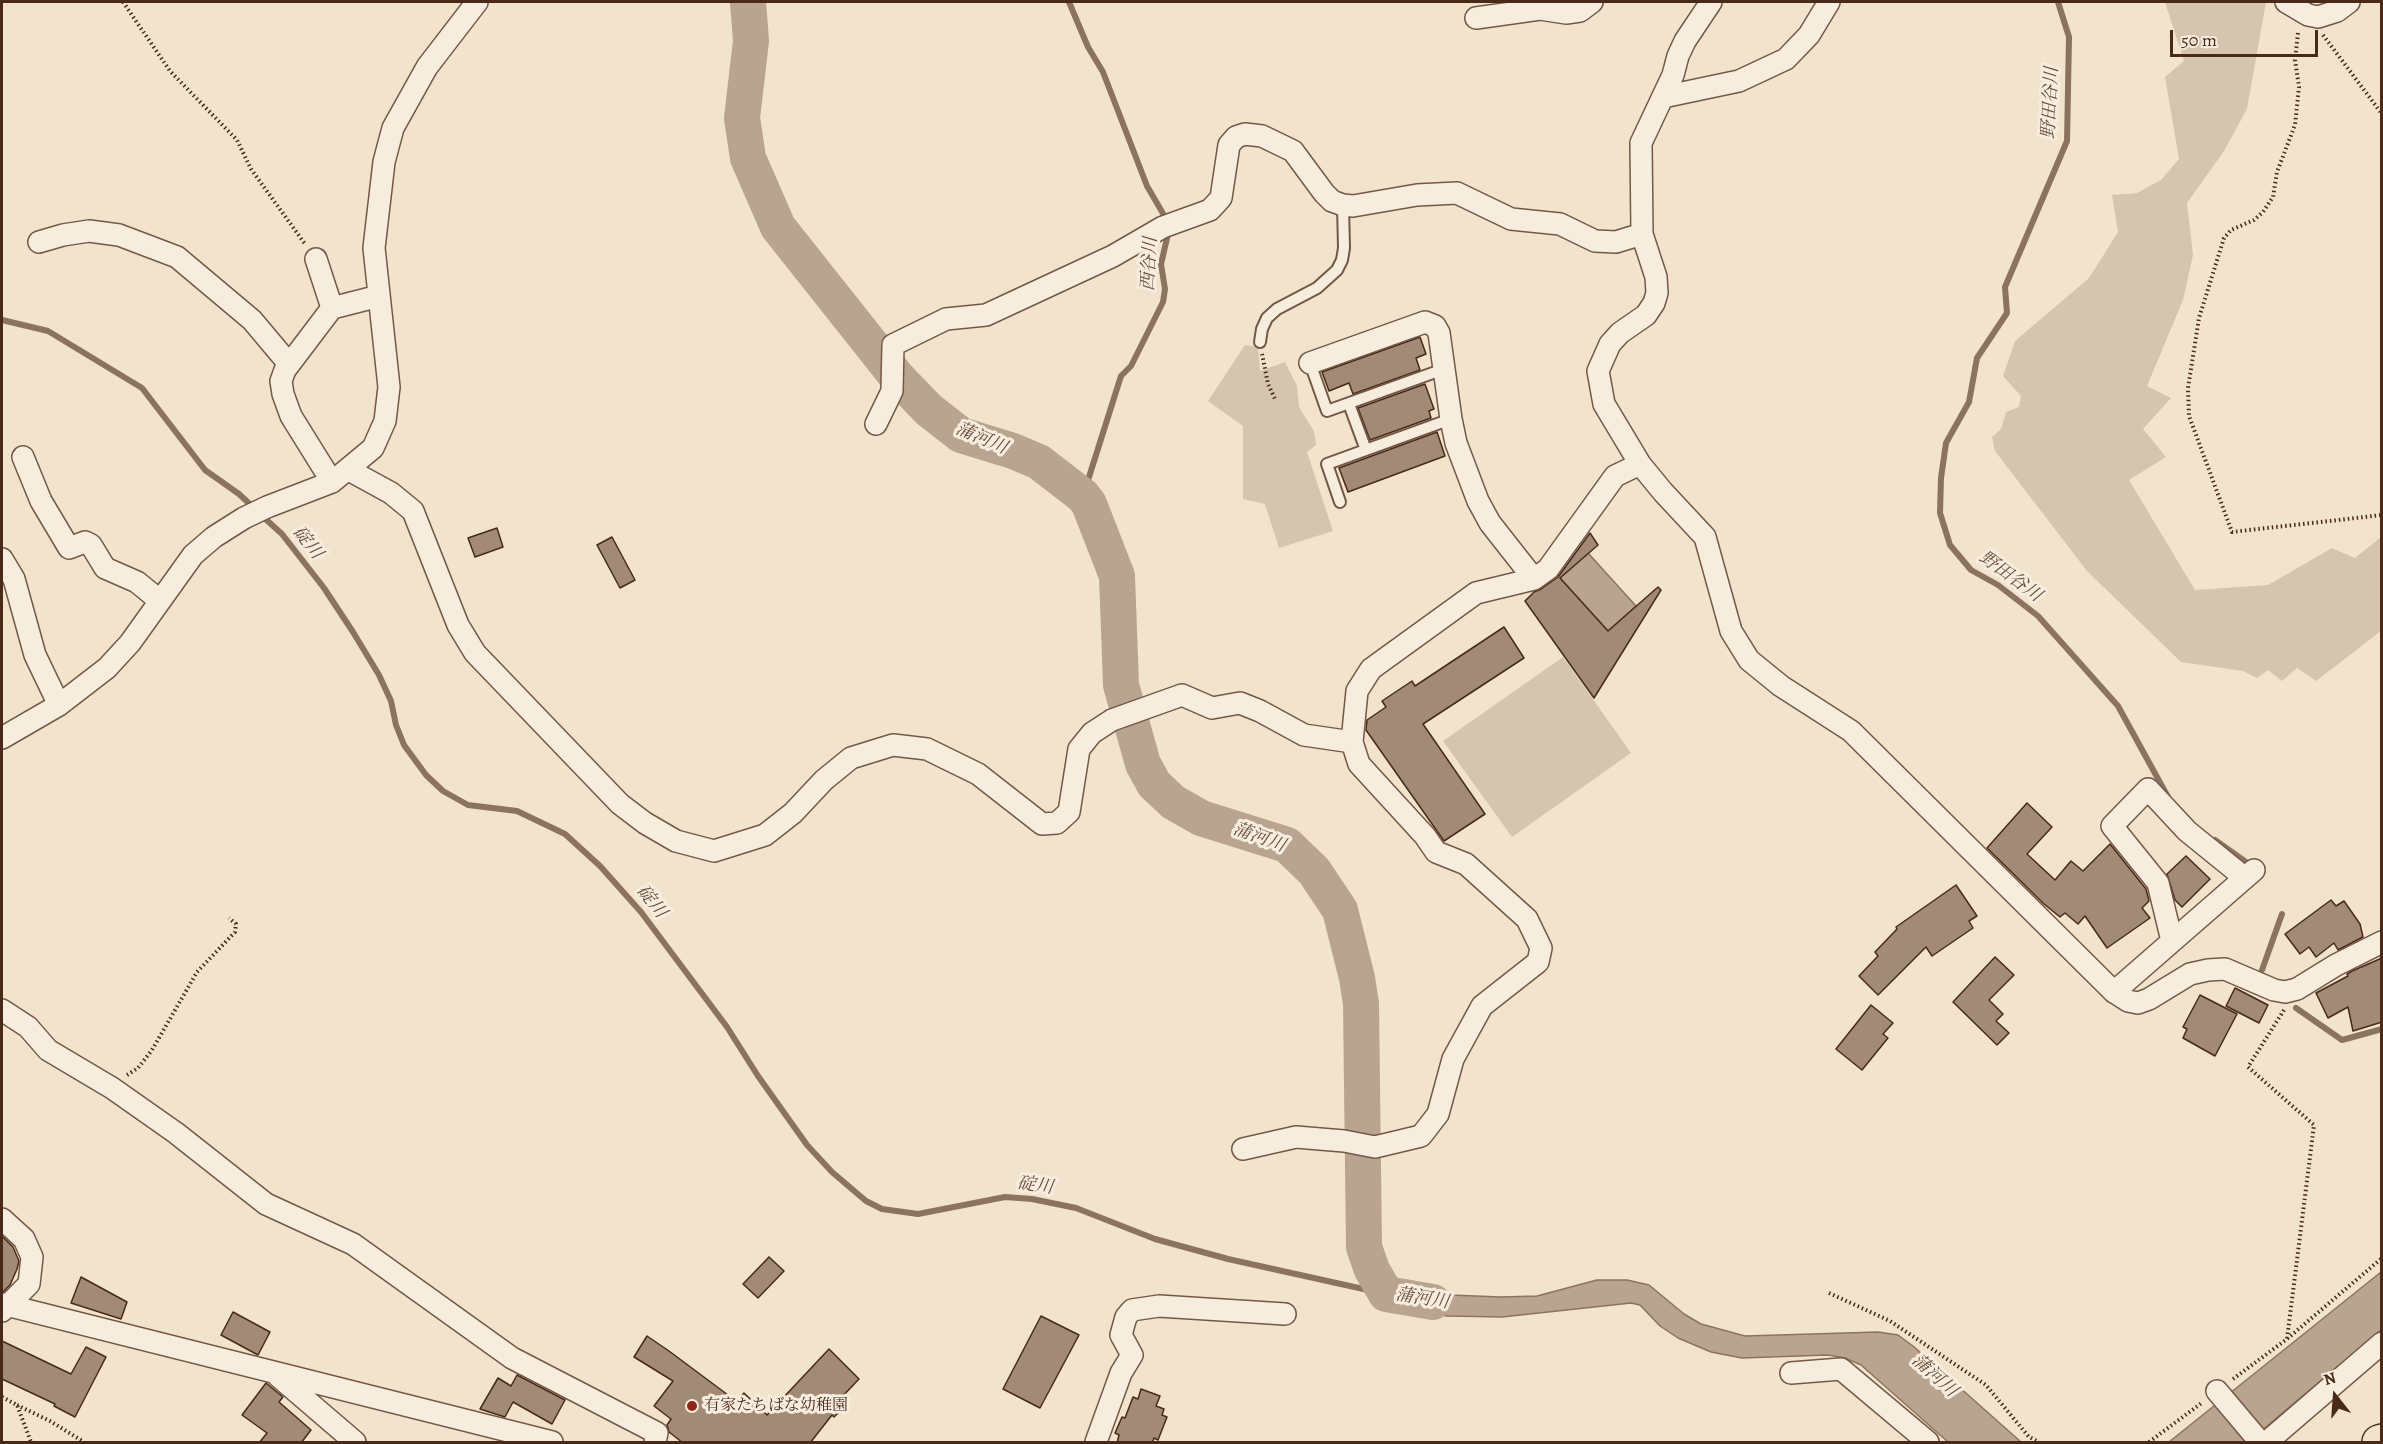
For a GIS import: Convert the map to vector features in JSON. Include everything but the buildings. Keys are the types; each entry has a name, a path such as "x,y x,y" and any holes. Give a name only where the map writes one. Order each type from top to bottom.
{"street":[{"path":"2,738 60,705 115,659 130,643 193,555 244,518 340,476 373,448 385,421 389,387 374,248 384,162 393,128 427,68 477,2"},
{"path":"1476,18 1540,9 1566,13 1580,11 1592,2"},
{"path":"1711,2 1685,41 1664,97 1641,143 1642,234 1656,277 1657,292 1654,303 1646,315 1620,333 1610,344 1598,371 1604,404 1640,464 1705,537 1731,631 1749,660 1781,686 1851,731 2114,992 2128,1001 2138,1003 2149,999 2190,974 2225,969 2274,990 2285,992 2297,989 2336,965 2382,942"},
{"path":"1664,97 1739,81 1786,59 1809,35 1829,2"},
{"path":"2302,10 2337,11 2349,2"},
{"path":"876,424 892,391 892,345 946,319 986,315 1113,256 1166,226 1210,210 1221,198 1229,145 1236,137 1245,134 1262,136 1293,151 1332,201 1343,205 1353,206 1417,195 1457,194 1510,219 1560,224 1595,241 1616,242 1642,234"},
{"path":"39,242 89,231 119,235 177,258 252,321 289,364"},
{"path":"316,259 332,308"},
{"path":"379,296 332,308 289,364 281,381 291,416 340,476 391,493 413,511 458,625 475,653 620,804 645,823 676,841 714,851 765,835 794,813 824,780 851,758 893,745 927,748 978,774 1042,824 1057,824 1069,812 1079,749 1092,733 1112,720 1182,695 1212,708 1240,703 1304,735 1352,742"},
{"path":"1310,363 1425,322 1435,326 1439,333 1451,419 1460,453 1478,501 1490,523 1534,579"},
{"path":"23,457 41,501 69,548 86,542 91,545 105,568 137,582 159,600"},
{"path":"1243,1149 1296,1137 1375,1147 1421,1136 1438,1114 1453,1059 1482,1006 1538,962 1541,948 1527,919 1466,864 1436,852 1425,836 1359,764 1352,742 1357,691 1371,669 1476,593 1534,579 1548,569 1615,476 1640,464"},
{"path":"2,559 14,579 10,600 60,705"},
{"path":"2114,992 2250,873 2187,831 2148,789 2112,826 2158,883 2172,941"},
{"path":"2,1010 28,1027 48,1050 112,1089 176,1133 266,1204 353,1244 513,1358 657,1433 655,1443"},
{"path":"2,1219 24,1239 32,1257 29,1284 3,1307"},
{"path":"1096,1443 1118,1383 1132,1355 1121,1335 1126,1317 1132,1310 1159,1306 1285,1314"},
{"path":"3,1307 275,1373 485,1435 552,1443"},
{"path":"2267,1443 2382,1343"},
{"path":"1791,1373 1841,1369 1928,1443"},
{"path":"275,1373 346,1440"},
{"path":"2220,1394 2260,1443"}],"lane":[{"path":"1260,342 1267,318 1276,309 1317,288 1337,270 1344,248 1343,205"},
{"path":"1310,363 1327,411 1444,369"},
{"path":"1349,404 1366,450"},
{"path":"1340,502 1326,464 1451,419"}],"path":[{"path":"123,2 170,71 237,140 251,170 316,259"},
{"path":"2302,10 2320,30 2382,114"},
{"path":"2302,10 2295,60 2299,87 2295,125 2277,172 2273,197 2254,220 2231,230 2224,238 2199,318 2188,388 2188,416 2232,532 2382,515"},
{"path":"1260,342 1264,369 1276,401"},
{"path":"112,1089 115,1083 138,1068 158,1041 197,972 235,932 236,924 229,918"},
{"path":"2287,1339 2314,1125 2248,1067 2297,989"},
{"path":"2149,1443 2220,1394 2382,1258"},
{"path":"1829,1293 1890,1321 1986,1385 2029,1437 2040,1443"},
{"path":"2,1397 50,1421 84,1443"},
{"path":"18,1405 31,1443"}],"shaded area":[{"path":"2165,2 2266,2 2247,109 2224,151 2187,203 2193,255 2183,300 2147,386 2171,398 2143,429 2166,457 2129,480 2195,590 2268,585 2332,548 2355,558 2381,537 2381,631 2316,681 2297,668 2282,681 2268,670 2257,678 2243,671 2181,662 2087,571 1995,451 1992,437 2001,429 2006,412 2019,407 2021,396 2003,376 2015,341 2089,278 2118,232 2112,195 2137,193 2161,180 2179,159 2165,77 2184,61"},
{"path":"1245,345 1258,347 1260,371 1285,362 1297,386 1299,407 1314,431 1316,445 1307,452 1333,531 1279,548 1265,504 1243,499 1243,426 1208,401"},
{"path":"1563,657 1631,753 1512,837 1443,741"}],"water":[{"path":"1588,553 1636,606 1608,631 1560,578"},
{"path":"2381,1272 2381,1330 2248,1442 2169,1442"},
{"path":"1597,1280 1627,1280 1649,1285 1684,1314 1701,1324 1745,1336 1878,1332 1898,1335 2021,1442 1948,1442 1861,1365 1845,1358 1828,1355 1742,1358 1711,1352 1678,1338 1660,1326 1640,1305 1631,1303 1502,1317 1447,1316 1401,1306 1386,1294 1409,1288 1450,1295 1537,1296"}],"waterway":[{"name":"蒲河川","path":"748,2 751,41 742,118 748,158 778,227 897,377 929,410 961,435 1013,451 1039,462 1083,496 1089,504 1117,576 1121,685 1143,764 1154,784 1173,802 1201,818 1287,845 1314,871 1340,910 1361,1004 1364,1247 1372,1270 1386,1294 1433,1302"},
{"name":"西谷川","path":"1069,2 1088,47 1103,72 1147,186 1165,217 1168,234 1161,264 1165,289 1163,302 1131,366 1121,376 1083,496"},
{"name":"野田谷川","path":"2058,2 2069,37 2067,141 2005,287 2007,313 1977,358 1969,402 1946,443 1941,478 1940,513 1950,545 1971,570 1998,585 2038,616 2118,706 2168,797"},
{"name":"碇川","path":"2,320 48,331 142,388 205,470 239,494 254,508"},
{"name":"碇川","path":"261,515 282,534 324,588 353,632 379,675 391,701 396,725 404,745 426,775 443,791 468,805 517,811 565,834 600,866 641,912 727,1027 758,1076 807,1145 832,1172 866,1201 882,1209 918,1214 1005,1197 1032,1199 1076,1208 1155,1239 1228,1259 1386,1294"},
{"name":"野田谷川","path":"2215,840 2246,862 2251,869"},
{"name":"野田谷川","path":"2262,970 2282,914"},
{"name":"野田谷川","path":"2296,1008 2342,1040 2382,1029"}],"place":[{"name":"有家たちばな幼稚園","path":"692,1406"}]}
